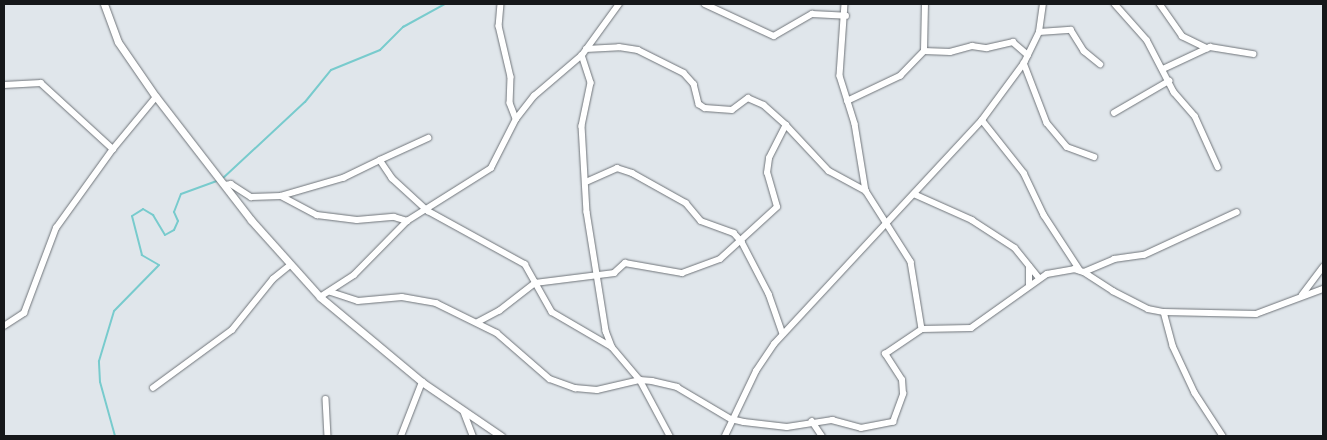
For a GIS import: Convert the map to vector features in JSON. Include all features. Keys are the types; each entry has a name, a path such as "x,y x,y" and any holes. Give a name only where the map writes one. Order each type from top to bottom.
{"street":[{"path":"104,4 118,42 156,97 290,265 320,297 422,382 501,436"},
{"path":"501,4 499,26 511,77 510,103 516,119"},
{"path":"320,297 331,292 407,221 428,211 491,168 516,119 534,96 582,55 619,4"},
{"path":"705,4 774,36 812,14 846,16"},
{"path":"845,4 846,16 840,76 855,124 866,191 912,262 922,329"},
{"path":"847,101 900,76 924,51 925,4"},
{"path":"725,436 731,419 756,371 782,334 982,120 1024,64 1039,32 1043,4"},
{"path":"1115,4 1139,30 1169,81 1195,116 1218,167"},
{"path":"1160,4 1182,36 1207,48 1253,54"},
{"path":"1039,32 1071,30 1084,51 1100,64"},
{"path":"924,51 956,51 972,46 987,48 1013,42 1028,55"},
{"path":"586,49 619,47 638,50 684,73 693,82 699,104 705,108 732,110 748,98 764,104 786,124 826,169 866,191"},
{"path":"1163,69 1207,48"},
{"path":"582,55 591,83 582,126 595,275 612,346"},
{"path":"1024,64 1047,123 1066,148 1094,156"},
{"path":"1114,113 1169,81"},
{"path":"4,85 41,83 114,149"},
{"path":"4,326 24,314 56,228 114,149 156,97"},
{"path":"982,120 1024,173 1044,215 1082,271 1112,292 1164,312 1256,314 1302,294 1323,289"},
{"path":"478,322 499,311 535,283 614,273 626,263 682,273 720,259 742,242 778,207 767,173 786,124"},
{"path":"224,183 232,184 251,197 281,196 343,178 428,138"},
{"path":"380,160 392,178 428,211 525,264 552,312 612,346 640,380 670,436"},
{"path":"586,182 617,168 632,172 686,203 701,221 727,229 742,242 768,294 782,334"},
{"path":"914,194 972,220 1015,248 1039,278"},
{"path":"281,196 316,215 357,220 394,217 407,221"},
{"path":"331,292 358,301 412,298 436,303 478,322 513,344 556,382 597,390 640,380 677,387 731,419 777,427 812,421 840,421 861,428 891,423 903,394 902,380 886,354 922,329 971,328 1039,278 1082,271 1114,259 1148,254 1237,212"},
{"path":"153,388 232,330 273,279 290,265"},
{"path":"1029,267 1029,286"},
{"path":"1302,294 1323,267"},
{"path":"1164,312 1173,346 1195,393 1223,436"},
{"path":"401,436 422,382"},
{"path":"326,399 328,436"},
{"path":"464,412 473,436"},
{"path":"812,421 822,436"}],"waterway":[{"path":"222,179 305,102 331,70 380,50 403,27 445,4"},
{"path":"115,436 100,382 99,361 114,311 159,265 142,255 132,216 143,209 153,215 165,235 174,230 178,221 174,212 181,194 217,181"}]}
